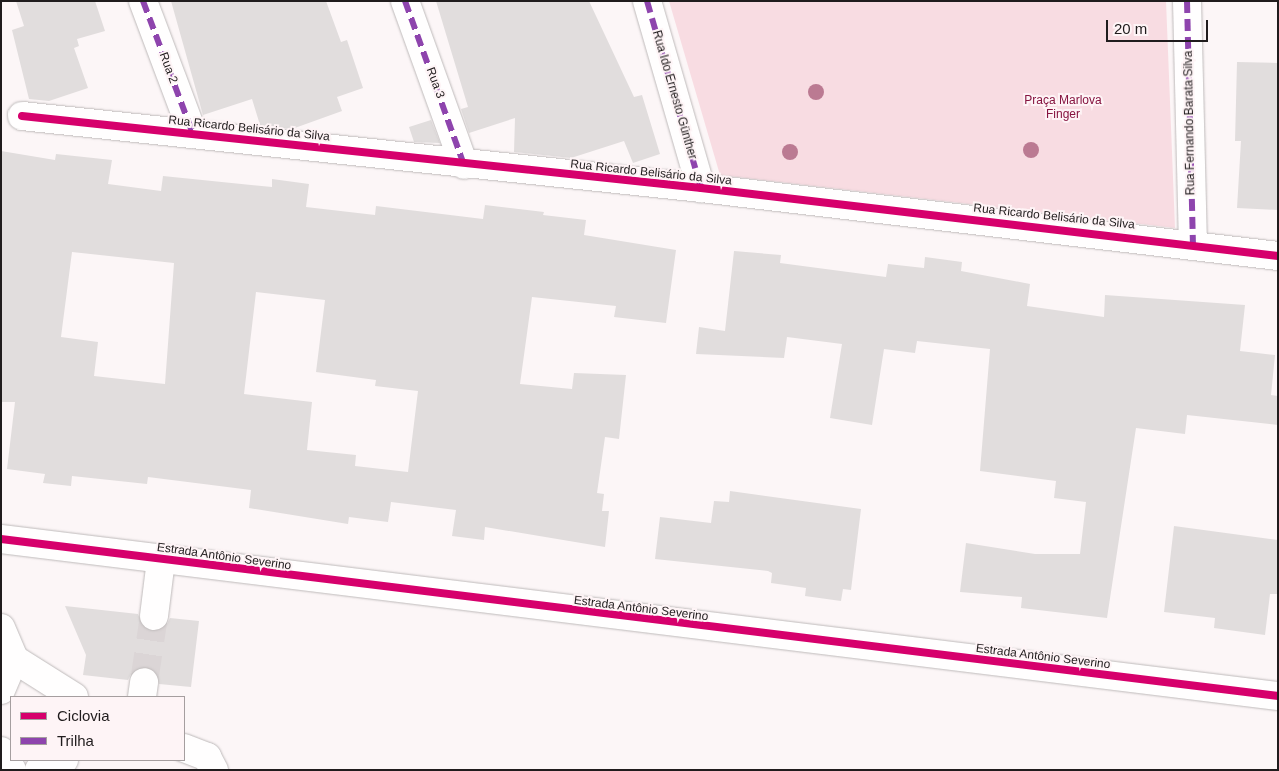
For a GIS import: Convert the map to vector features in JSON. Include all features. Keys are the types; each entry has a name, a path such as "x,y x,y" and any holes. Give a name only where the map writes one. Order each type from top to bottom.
{"street":[{"name":"Rua 2","path":"143,1 193,134"},
{"name":"Rua 3","path":"405,1 464,165"},
{"name":"Rua Ido Ernesto Günther","path":"647,1 701,188"},
{"name":"Rua Fernando Barata Silva","path":"1188,1 1193,244"},
{"name":"Rua Ricardo Belisário da Silva","path":"22,116 464,165 701,188 1193,244 1278,256"},
{"name":"Estrada Antônio Severino","path":"1,539 1278,696"},
{"path":"154,616 161,560"},
{"path":"1,628 14,658 72,696"},
{"path":"1,690 14,658"},
{"path":"185,748 206,757 214,770"},
{"path":"1,750 12,770"},
{"path":"40,770 62,761"}],"green space":[{"name":"Praça Marlova Finger","path":"669,1 1166,1 1175,228 720,175"}],"building":[{"path":"16,1 95,1 105,31 77,39 79,46 74,48 88,88 49,101 29,99 12,30 24,26"},
{"path":"171,1 326,1 341,42 347,40 363,88 337,97 342,111 292,129 260,125 252,99 203,115"},
{"path":"436,1 589,1 634,97 642,95 660,154 633,163 624,141 571,158 514,152 515,118 469,133 461,109 468,107"},
{"path":"1237,62 1278,63 1278,210 1237,208 1241,141 1235,141"},
{"path":"431,120 440,143 414,142 409,127"},
{"path":"1,151 55,160 56,154 112,160 108,184 161,191 163,176 272,187 272,179 309,184 306,207 375,215 376,206 483,219 485,205 544,212 543,215 586,220 584,235 676,250 666,323 614,317 616,306 532,297 520,384 572,389 574,373 626,375 619,439 605,437 597,493 604,494 602,511 609,511 605,547 485,527 484,540 452,536 456,510 391,502 388,522 349,517 348,524 249,508 251,490 148,477 147,484 72,476 71,486 43,483 45,474 7,469 15,402 1,402","holes":["72,252 174,263 165,384 94,376 98,342 61,337","256,292 325,300 316,372 376,380 375,386 418,391 408,472 355,466 356,455 307,450 312,402 244,394"]},
{"path":"734,251 781,255 780,263 886,277 888,264 924,268 925,257 962,262 961,271 1030,284 1027,306 1104,317 1105,295 1245,305 1240,351 1275,355 1271,395 1278,396 1278,425 1187,415 1185,434 1136,428 1107,618 1021,608 1022,597 960,592 966,543 1035,554 1080,554 1086,502 1054,498 1056,481 980,471 990,349 917,341 915,353 884,349 872,425 830,418 842,344 787,337 784,358 696,354 699,327 725,331"},
{"path":"730,491 861,509 851,590 843,589 841,601 805,596 806,588 771,583 772,573 768,571 655,559 660,517 711,523 714,501 729,502"},
{"path":"1174,526 1278,540 1278,594 1270,594 1265,635 1214,628 1215,618 1164,612"},
{"path":"65,606 138,614 144,628 153,632 166,626 170,618 199,621 191,687 159,684 154,670 146,667 132,672 128,680 83,675 86,655"}],"tunnel":[{"path":"144,682 154,616"}],"marked path":[{"path":"143,1 193,134"},
{"path":"405,1 464,165"},
{"path":"647,1 701,188"},
{"path":"1187,1 1193,244"}],"cycle path":[{"path":"22,116 701,188 1278,256"},
{"path":"1,539 1278,696"}]}
